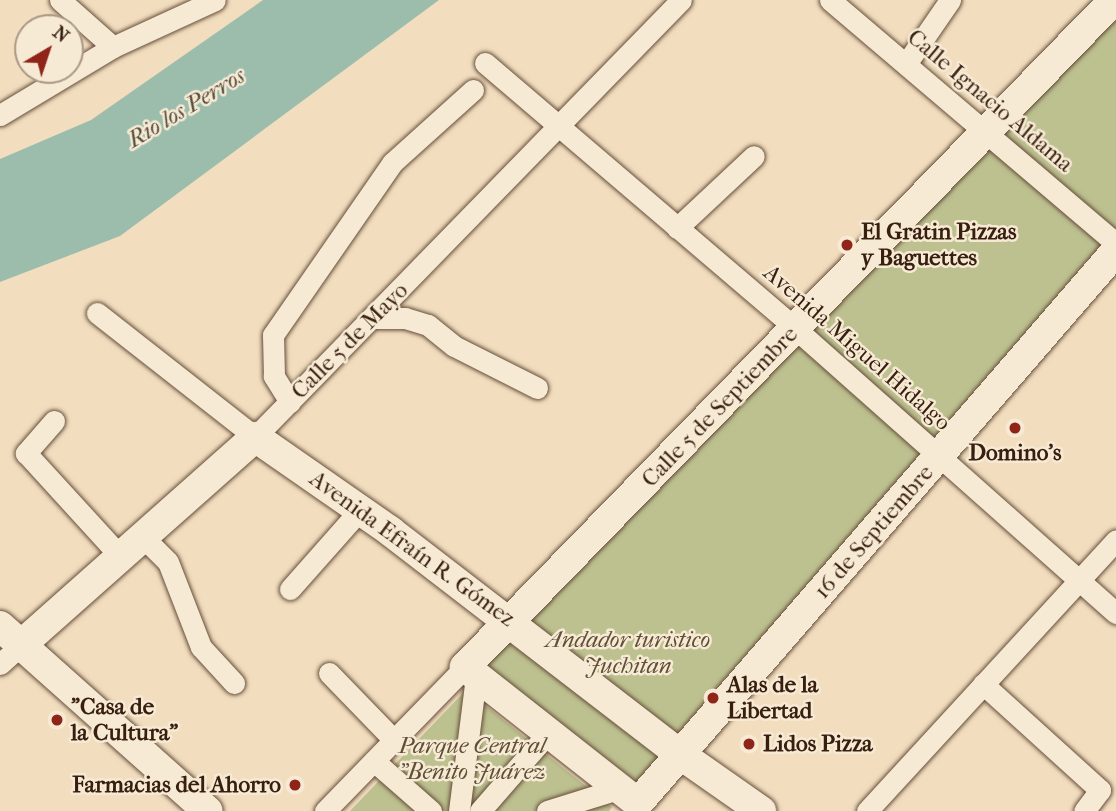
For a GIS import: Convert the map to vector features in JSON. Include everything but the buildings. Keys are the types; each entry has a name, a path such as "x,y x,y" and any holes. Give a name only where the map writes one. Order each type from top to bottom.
{"street":[{"path":"60,0 113,47"},
{"path":"0,115 185,0"},
{"path":"113,47 215,0"},
{"name":"Calle 5 de Mayo","path":"7,645 121,557 256,438 559,129 681,0"},
{"name":"Calle Ignacio Aldama","path":"830,0 1116,243"},
{"path":"906,64 950,0"},
{"name":"Calle 5 de Septiembre","path":"325,811 374,761 470,672 512,622 1114,0"},
{"name":"Avenida Miguel Hidalgo","path":"485,63 796,329 1116,613"},
{"path":"290,402 274,376 273,335 392,163 472,90"},
{"path":"677,228 754,156"},
{"name":"16 de Septiembre","path":"630,801 681,755 1116,251"},
{"name":"Avenida Efraín R. Gómez","path":"97,313 256,438 360,510 512,622 681,755 761,811"},
{"path":"374,318 405,318 428,325 454,346 537,388"},
{"path":"54,421 26,453 121,557"},
{"path":"290,589 360,510"},
{"path":"143,537 168,562 201,647 234,683"},
{"path":"867,811 1116,540"},
{"path":"7,645 208,811"},
{"path":"470,672 630,801"},
{"path":"459,811 470,672"},
{"path":"328,673 395,741"},
{"path":"983,684 1100,790 1084,811"},
{"path":"480,811 548,733"},
{"path":"374,761 431,811"},
{"path":"547,811 630,801"}],"green space":[{"name":"Andador turistico Juchitan","path":"1116,0 1116,251 638,803 465,667"},
{"name":"Parque Central \"Benito Juárez","path":"466,690 612,807 609,811 350,811"}],"water":[{"name":"Rio los Perros","path":"263,0 439,0 120,236 0,282 0,159 91,120"}],"place":[{"name":"El Gratin Pizzas y Baguettes","path":"847,245"},
{"name":"Domino's","path":"1015,428"},
{"name":"Alas de la Libertad","path":"713,698"},
{"name":"\"Casa de la Cultura\"","path":"57,720"},
{"name":"Lidos Pizza","path":"749,744"},
{"name":"Farmacias del Ahorro","path":"295,785"}]}
